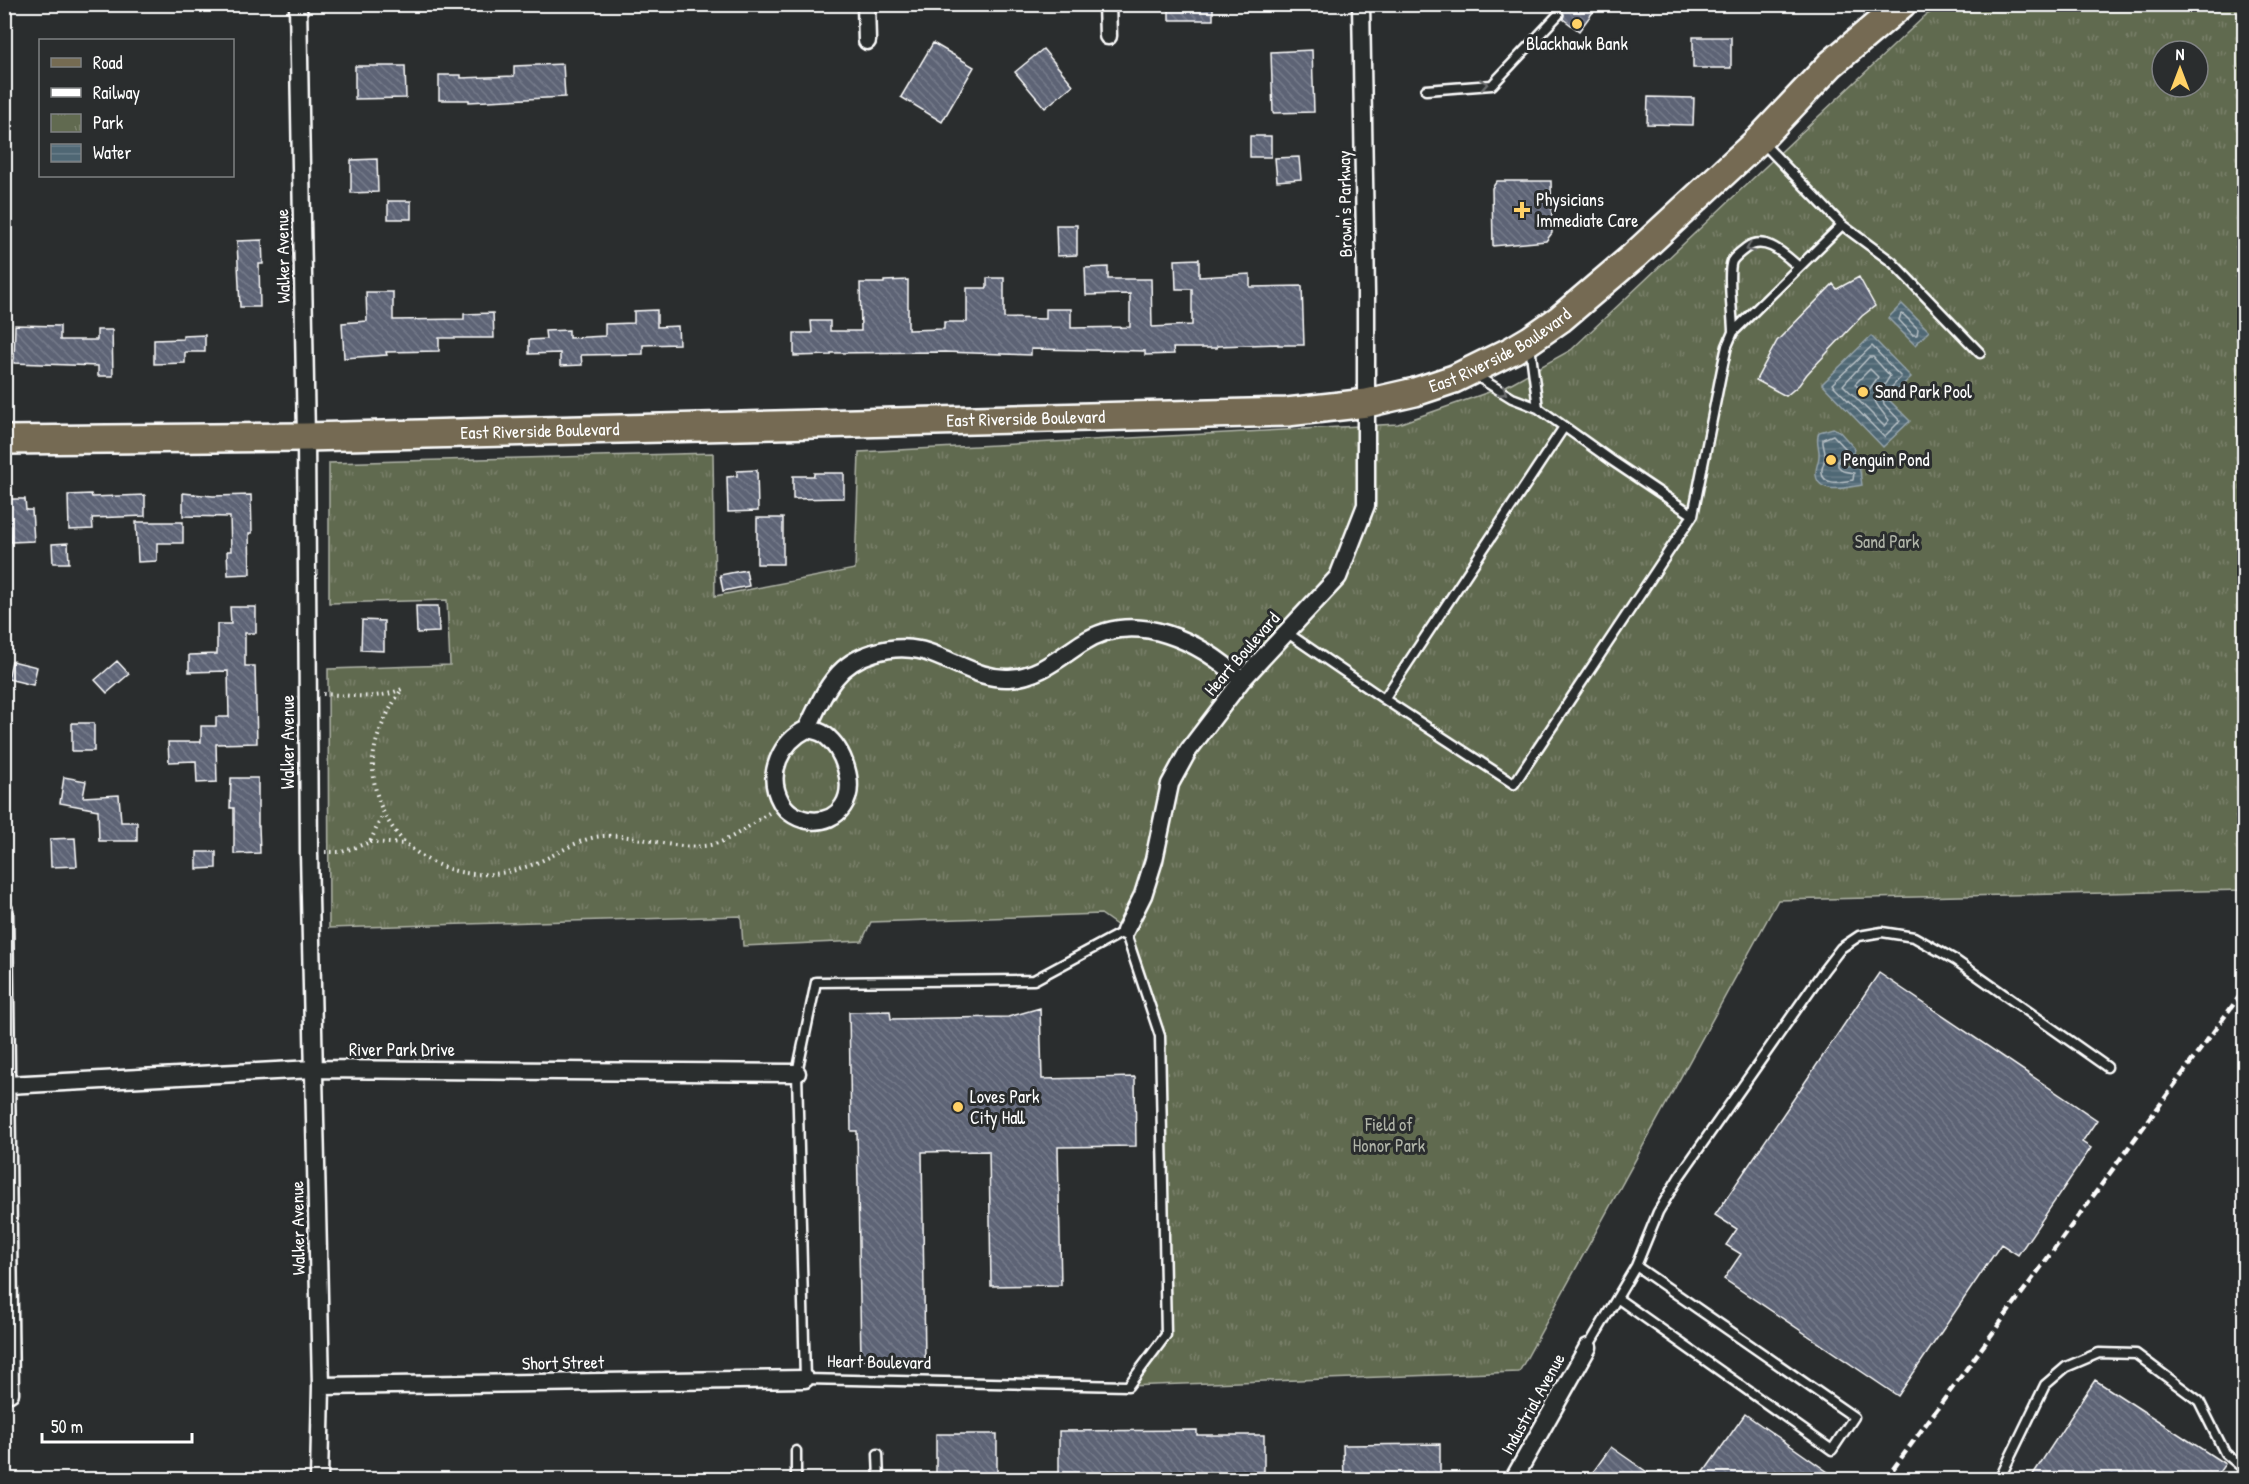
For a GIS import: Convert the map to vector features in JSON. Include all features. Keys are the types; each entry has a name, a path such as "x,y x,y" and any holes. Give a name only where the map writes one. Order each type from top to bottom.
{"main road":[{"name":"East Riverside Boulevard","path":"4,440 306,437 1287,412 1367,403 1415,392 1470,372 1530,340 1560,319 1634,256 1759,140 1830,64 1902,4"}],"street":[{"name":"Walker Avenue","path":"298,4 306,437 309,852 321,1386 319,1479"},
{"path":"866,4 867,41"},
{"path":"1107,4 1107,36"},
{"name":"Brown's Parkway","path":"1360,4 1367,403"},
{"name":"Heart Boulevard","path":"1125,931 1143,895 1154,860 1170,784 1188,751 1242,680 1338,577 1366,505 1367,403"},
{"path":"807,729 823,733 834,744 843,759 847,775 848,791 844,804 836,814 823,820 809,821 796,817 783,805 776,793 774,782 780,757 786,744 794,736 807,729 821,698 836,676 853,661 876,652 897,649 919,650 988,677 1011,678 1033,674 1102,633 1123,629 1142,629 1170,634 1195,646 1222,662 1242,680"},
{"path":"4,910 7,1085 7,1393"},
{"name":"River Park Drive","path":"7,1085 313,1069 797,1073"},
{"name":"Industrial Avenue","path":"1513,1479 1588,1347"},
{"name":"Short Street","path":"321,1386 804,1380"}],"lane":[{"path":"1426,90 1492,85 1558,15"},
{"path":"1759,140 1842,225 1892,262 1980,353"},
{"path":"1286,632 1514,784 1693,515 1723,364 1733,332 1842,225"},
{"path":"1733,332 1731,269 1732,261 1742,250 1750,245 1761,243 1782,251 1799,267"},
{"path":"1530,340 1538,408"},
{"path":"1470,372 1512,398 1538,408 1693,515"},
{"path":"1384,699 1564,427"},
{"name":"Heart Boulevard","path":"1125,931 1160,1036 1166,1335 1128,1386 804,1380 797,1073 816,982 1034,980 1125,931"},
{"path":"1588,1347 1636,1266 1658,1212 1679,1177 1824,970 1841,948 1859,936 1882,932 1914,937 1955,960 2107,1067"},
{"path":"1617,1298 1832,1450 1854,1417 1636,1266"},
{"path":"1999,1479 2045,1386 2066,1367 2099,1353 2136,1354 2199,1401 2224,1453 2244,1469"},
{"path":"796,1451 796,1479"},
{"path":"878,1454 879,1479"}],"path":[{"path":"308,694 371,698 387,696 402,689 382,728 373,768 383,814 406,845 439,864 469,874 514,871 590,838 605,836 687,845 719,843 783,805"},
{"path":"370,842 383,814"},
{"path":"309,852 342,852 370,842 406,845"}],"green space":[{"path":"1944,5 2244,5 2244,890 1778,900 1519,1372 1128,1386 1166,1335 1160,1036 1125,931 1101,914 871,922 862,941 743,946 741,916 329,928 328,669 450,665 447,600 329,603 329,463 713,453 715,596 855,569 859,452 1398,424 1506,386 1571,350 1926,15"}],"water":[{"path":"1902,304 1929,331 1915,345 1888,318"},
{"name":"Sand Park Pool","path":"1871,336 1911,377 1888,399 1910,421 1883,447 1822,384"},
{"name":"Penguin Pond","path":"1833,428 1839,431 1855,449 1843,463 1846,466 1859,465 1862,485 1835,489 1818,482 1816,472 1819,432"}],"building":[{"path":"1169,4 1213,4 1213,20 1169,20"},
{"name":"Blackhawk Bank","path":"1545,4 1599,4 1579,31 1563,19 1562,10 1553,11"},
{"path":"1693,37 1731,37 1731,68 1693,68"},
{"path":"933,43 974,67 942,122 901,97"},
{"path":"1043,49 1073,85 1045,108 1015,72"},
{"path":"1312,50 1314,112 1273,113 1271,52"},
{"path":"563,64 565,97 469,102 469,100 439,100 439,75 461,75 461,78 514,76 514,66"},
{"path":"355,66 405,66 406,98 355,99"},
{"path":"1648,97 1694,98 1693,125 1647,124"},
{"path":"1250,136 1271,136 1271,157 1250,157"},
{"path":"1299,157 1301,179 1277,181 1275,158"},
{"path":"377,159 378,192 351,193 351,160"},
{"name":"Physicians Immediate Care","path":"1497,181 1551,181 1552,233 1546,241 1493,246 1492,188"},
{"path":"388,201 411,201 411,219 388,219"},
{"path":"1056,225 1077,225 1077,255 1057,256"},
{"path":"262,240 263,264 259,264 260,307 240,307 237,241"},
{"path":"1199,259 1199,277 1250,274 1250,287 1302,286 1304,345 1173,348 1174,354 1145,355 1145,351 1031,349 1031,355 944,352 831,353 831,355 794,356 794,333 812,333 811,321 830,321 830,331 861,331 860,283 884,283 884,281 908,280 908,330 944,329 944,322 967,322 967,288 987,288 987,278 1004,278 1004,318 1046,319 1046,309 1071,309 1071,328 1130,327 1130,294 1086,295 1085,268 1108,267 1108,279 1151,279 1152,327 1192,325 1192,289 1176,289 1175,260"},
{"path":"1859,277 1875,306 1862,316 1799,385 1786,396 1756,380 1777,341 1833,284 1837,289"},
{"path":"366,292 393,292 393,320 464,319 464,314 493,313 494,338 439,338 439,351 386,352 387,355 344,358 342,323 367,321"},
{"path":"657,310 657,327 678,326 679,344 643,345 643,354 581,355 582,365 560,366 560,353 529,354 529,340 546,339 545,331 569,330 569,338 605,336 605,324 634,323 634,311"},
{"path":"15,325 60,326 60,340 97,340 97,330 112,330 113,376 98,376 98,366 14,363"},
{"path":"205,335 205,352 185,352 185,363 154,364 154,340 183,339 183,336"},
{"path":"757,470 758,511 728,512 727,477 737,476 737,471"},
{"path":"814,473 844,473 844,498 793,499 793,476 814,476"},
{"path":"183,493 213,496 251,495 250,574 228,575 227,551 231,551 230,517 183,516"},
{"path":"91,494 92,497 145,495 145,516 92,518 93,529 69,530 68,495"},
{"path":"4,499 25,499 26,510 32,510 34,541 11,542 10,522 4,522"},
{"path":"757,518 783,518 783,564 757,564"},
{"path":"136,522 183,522 183,543 157,543 157,561 138,562"},
{"path":"68,543 69,563 53,563 52,544"},
{"path":"746,570 749,586 723,591 720,575"},
{"path":"416,606 438,606 439,632 417,633"},
{"path":"230,607 256,607 256,633 245,633 245,666 255,666 257,743 216,744 217,782 197,783 196,761 169,762 168,742 201,742 201,726 216,726 216,717 229,717 228,671 189,672 189,655 217,654 217,624 231,624"},
{"path":"362,620 384,621 384,651 361,650"},
{"path":"12,661 37,667 33,685 8,679"},
{"path":"117,661 129,674 107,693 95,680"},
{"path":"72,723 94,723 94,751 72,751"},
{"path":"64,777 86,781 83,797 119,795 121,822 137,822 137,841 99,841 98,810 60,803"},
{"path":"231,778 258,778 260,853 234,854 234,808 230,808"},
{"path":"75,838 77,866 51,867 50,839"},
{"path":"197,852 216,852 216,868 197,869"},
{"path":"1879,973 2097,1120 2082,1142 2091,1148 2018,1255 2001,1244 1898,1396 1724,1279 1741,1254 1726,1245 1737,1229 1715,1215"},
{"path":"1040,1008 1042,1079 1135,1077 1136,1146 1058,1147 1061,1285 991,1286 989,1151 922,1152 925,1359 861,1360 857,1131 851,1131 849,1012 890,1011 891,1019 1008,1017"},
{"path":"2095,1380 2225,1464 2214,1479 2030,1479"},
{"path":"1745,1414 1838,1479 1699,1479"},
{"path":"1197,1430 1197,1435 1264,1435 1264,1472 1254,1472 1254,1479 1059,1477 1059,1431"},
{"path":"936,1434 997,1434 997,1479 936,1479"},
{"path":"1440,1444 1440,1479 1344,1479 1343,1445"},
{"path":"1611,1447 1657,1479 1588,1479"}],"railway":[{"path":"1885,1480 2244,990"}],"place":[{"name":"Blackhawk Bank","path":"1577,24"},
{"name":"Physicians Immediate Care","path":"1522,210"},
{"name":"Sand Park Pool","path":"1863,392"},
{"name":"Penguin Pond","path":"1831,460"},
{"name":"Loves Park City Hall","path":"958,1107"}],"park label":[{"name":"Sand Park","path":"1887,542"},
{"name":"Field of Honor Park","path":"1389,1135"}]}
